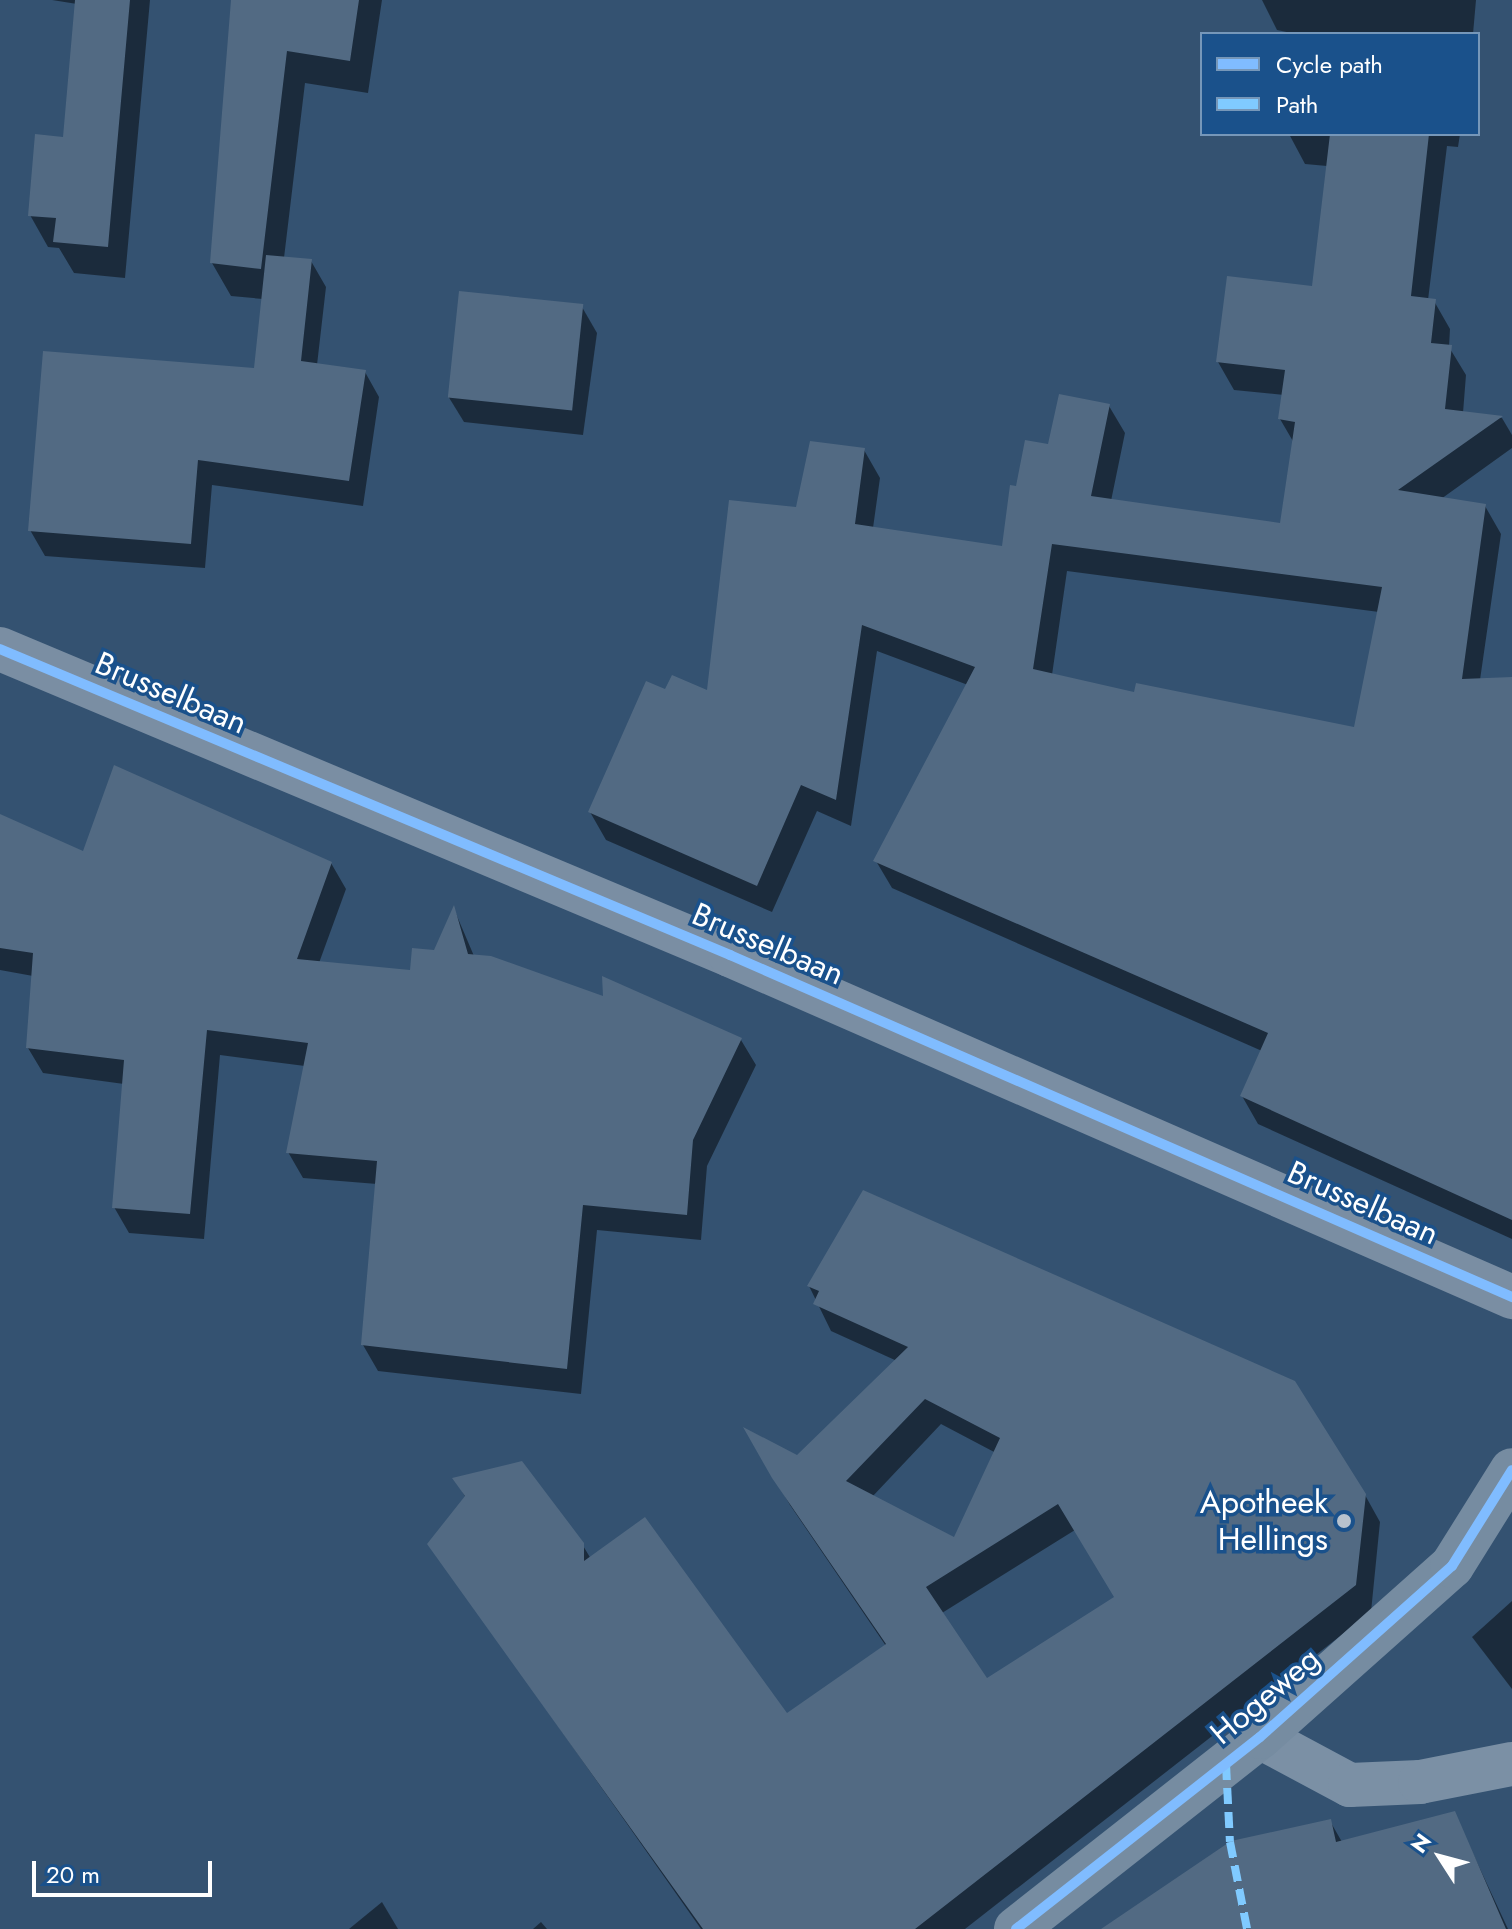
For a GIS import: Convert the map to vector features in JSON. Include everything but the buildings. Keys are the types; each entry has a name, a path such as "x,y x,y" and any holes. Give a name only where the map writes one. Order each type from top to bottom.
{"main road":[{"name":"Brusselbaan","path":"0,649 730,955 1512,1297"}],"street":[{"name":"Hogeweg","path":"1016,1929 1260,1737 1452,1566 1512,1470"},
{"path":"1260,1737 1350,1785 1420,1782 1512,1764"}],"marked path":[{"path":"1226,1764 1230,1842 1247,1929"}],"cycle path":[{"path":"0,649 730,955 1512,1297"},
{"path":"1016,1929 1260,1737 1452,1566 1512,1470"}],"place":[{"name":"Apotheek Hellings","path":"1344,1521"}]}
